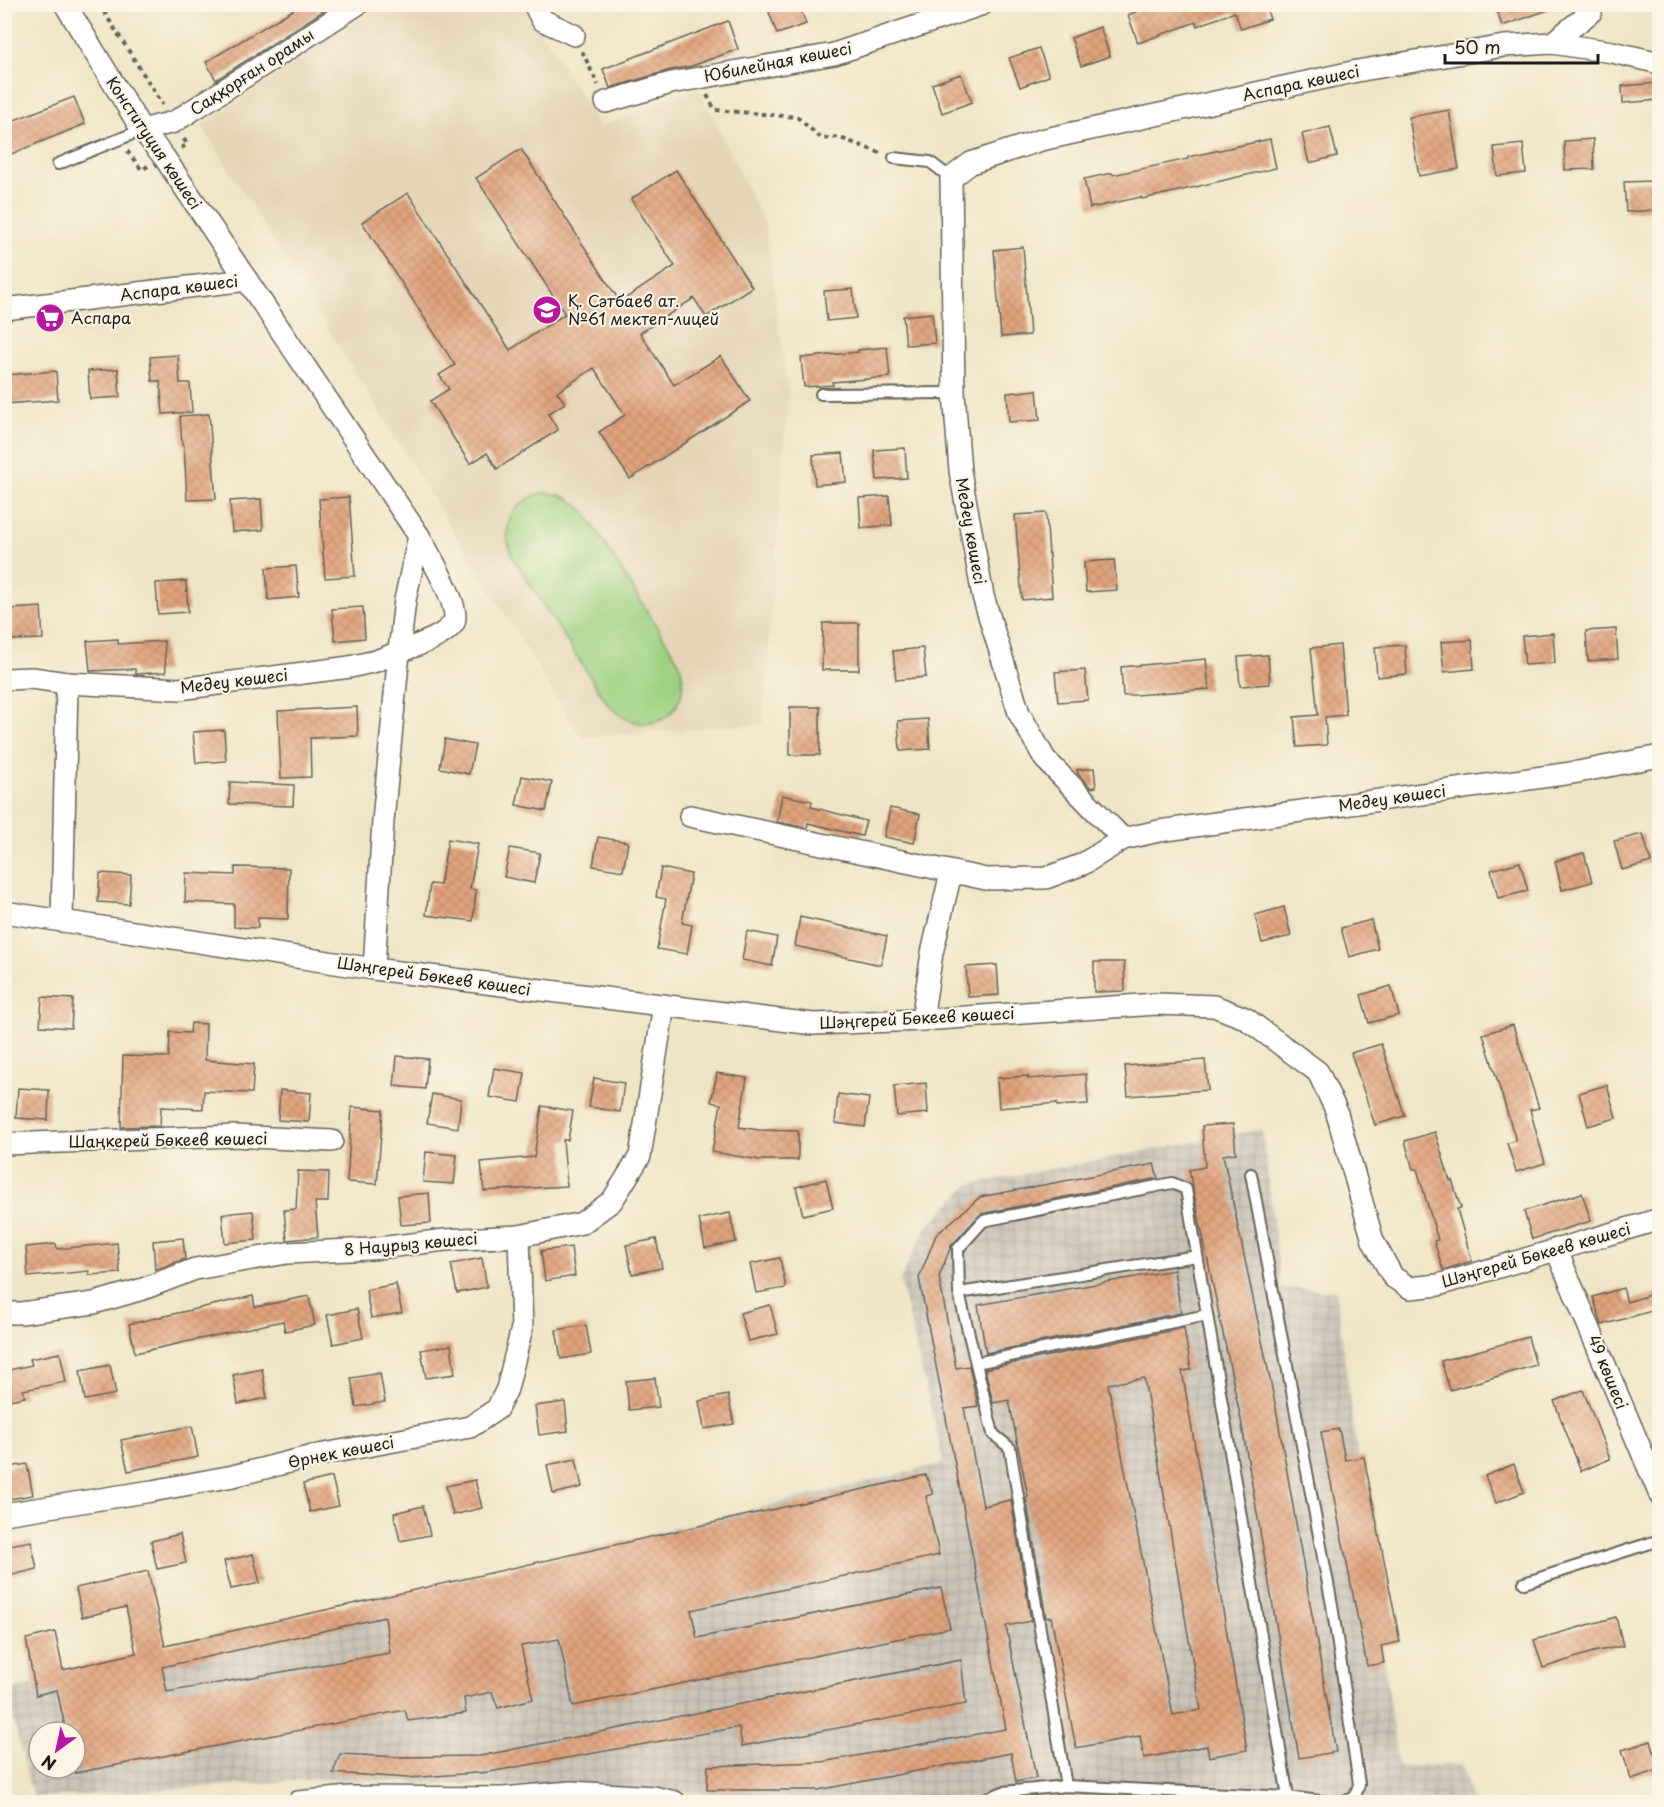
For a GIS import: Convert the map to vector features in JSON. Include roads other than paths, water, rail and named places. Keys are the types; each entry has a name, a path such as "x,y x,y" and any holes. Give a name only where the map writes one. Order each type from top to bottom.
{"street":[{"name":"Конституция көшесі","path":"65,4 142,130 164,157 418,536"},
{"name":"Саққорған орамы","path":"142,130 174,122 358,4"},
{"path":"534,4 542,20 574,35"},
{"name":"Юбилейная көшесі","path":"606,102 671,83 834,54 983,4"},
{"path":"1552,44 1593,7"},
{"name":"Аспара көшесі","path":"951,178 971,164 1041,140 1357,71 1504,46 1552,44 1612,52 1659,63"},
{"name":"Медеу көшесі","path":"951,178 954,393 960,471 983,596 1019,713 1045,759 1124,839"},
{"name":"Аспара көшесі","path":"4,309 247,280"},
{"path":"374,969 383,821 399,652 405,600 418,536"},
{"name":"Медеу көшесі","path":"4,679 32,678 67,683 179,689 350,667 376,661 446,630 454,623 456,614 438,572 418,536"},
{"path":"62,921 67,683"},
{"name":"Медеу көшесі","path":"690,816 951,873 986,879 1046,878 1083,864 1124,839 1159,831 1578,772 1659,756"},
{"path":"922,1020 932,953 951,873"},
{"name":"Шәңгерей Бөкеев көшесі","path":"4,912 374,969 813,1024 922,1020 1156,1004 1214,1006 1245,1018 1318,1072 1336,1110 1372,1241 1393,1277 1410,1288 1438,1285 1659,1219"},
{"name":"8 Наурыз көшесі","path":"4,1313 21,1313 94,1303 143,1289 195,1269 287,1253 371,1249 445,1240 519,1236 582,1223 612,1201 640,1156 663,1005"},
{"name":"Шаңкерей Бөкеев көшесі","path":"4,1144 234,1136 332,1141"},
{"name":"Өрнек көшесі","path":"4,1514 233,1476 313,1456 470,1427 497,1409 507,1389 522,1328 519,1236"},
{"name":"49 көшесі","path":"1556,1248 1659,1495"},
{"path":"298,1803 350,1797 502,1798 571,1792 653,1797 675,1803"}],"lane":[{"path":"58,164 142,130"},
{"path":"894,158 930,162 951,178"},
{"path":"821,394 954,393"},
{"path":"1251,1174 1332,1605 1356,1761 1359,1784 1355,1797 1344,1803"},
{"path":"1066,1786 1010,1448 993,1434 959,1293 958,1249 983,1221 1172,1183 1186,1189 1288,1797"},
{"path":"959,1293 1197,1256"},
{"path":"976,1363 1207,1316"},
{"path":"1524,1583 1659,1540"},
{"path":"979,1803 1003,1792 1066,1786 1288,1797 1328,1803"}],"place":[{"name":"Қ. Сәтбаев ат. №61 мектеп-лицей","path":"547,310"},
{"name":"Аспара","path":"50,318"}]}
